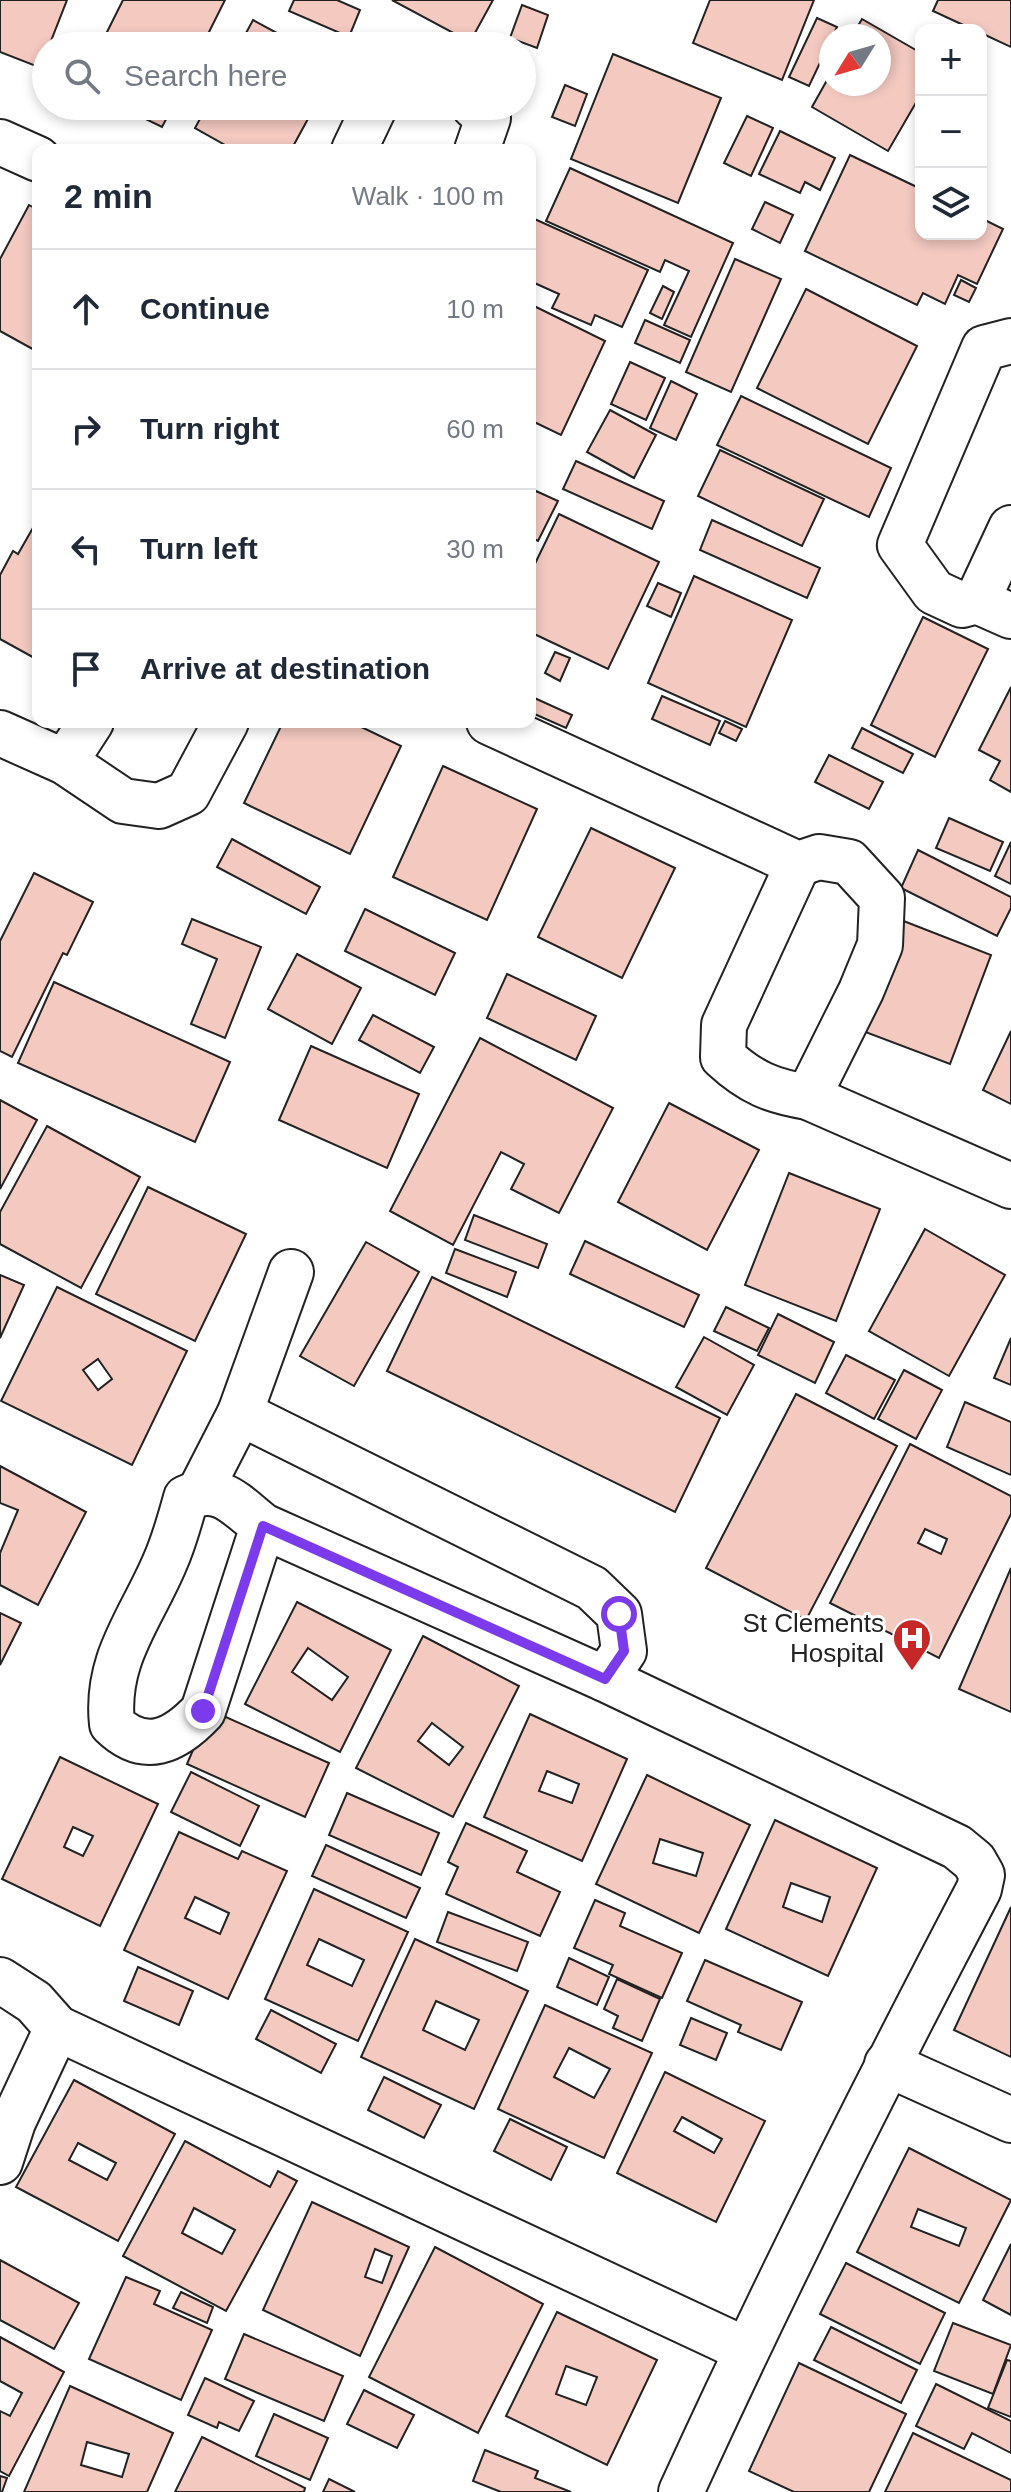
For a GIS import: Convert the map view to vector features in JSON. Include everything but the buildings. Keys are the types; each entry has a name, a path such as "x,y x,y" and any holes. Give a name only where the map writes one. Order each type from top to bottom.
{"street":[{"path":"357,144 368,120"},
{"path":"479,144 487,120"},
{"path":"0,142 32,156"},
{"path":"1011,341 984,348 900,545 934,592 962,605 994,608 1011,528"},
{"path":"65,762 87,728"},
{"path":"0,733 65,762 123,801 159,806 188,793 223,728"},
{"path":"502,728 798,864 819,857 849,862 882,898 880,945 861,991 808,1097"},
{"path":"798,864 724,1025 723,1057 743,1076 777,1092 808,1097 1011,1186"},
{"path":"200,1491 240,1413 291,1272"},
{"path":"240,1413 592,1588 619,1614 624,1651 605,1679"},
{"path":"263,1526 203,1711 187,1729 158,1743 125,1737 112,1724 110,1705 118,1657 164,1564 186,1498 200,1491 218,1492 263,1526 605,1679 957,1847 974,1861 982,1875 979,1889 887,2064 746,2350 681,2492"},
{"path":"0,1980 34,2002 57,2028 746,2350"},
{"path":"0,2162 13,2122 57,2028"},
{"path":"887,2064 1011,2120"}],"place":[{"name":"St Clements Hospital","path":"912,1672"}],"route":[{"path":"203,1711 263,1526 605,1679 624,1651 619,1614"}]}
